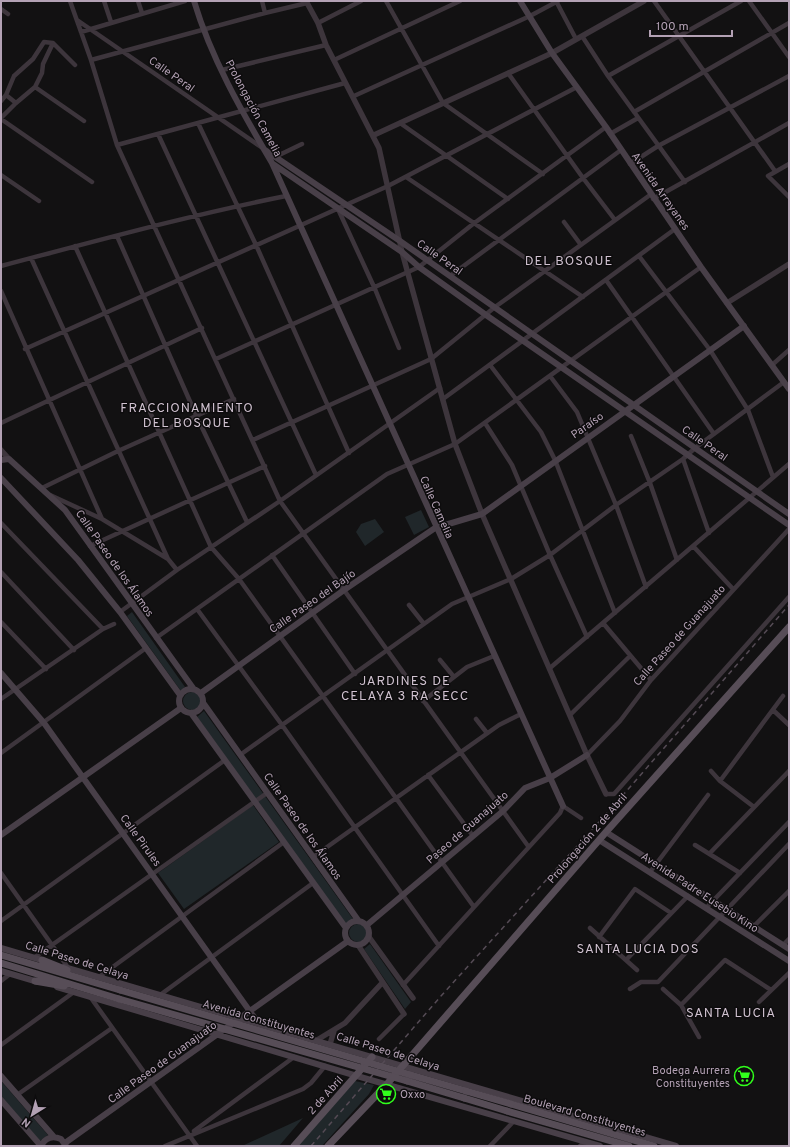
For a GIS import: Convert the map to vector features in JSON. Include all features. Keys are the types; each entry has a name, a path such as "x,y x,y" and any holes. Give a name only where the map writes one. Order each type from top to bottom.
{"main road":[{"name":"Prolongación Camelia","path":"194,1 202,29 242,110 272,163 286,196"},
{"name":"Avenida Arrayanes","path":"520,1 552,53 606,128 701,267 789,389"},
{"name":"Calle Peral","path":"263,148 495,307 789,514"},
{"name":"Calle Peral","path":"272,163 402,252 419,267 625,411 685,456 750,497 789,525"},
{"name":"Calle Camelia","path":"286,196 435,528 563,806"},
{"name":"Paraíso","path":"435,528 482,514 555,460 744,326"},
{"path":"1,460 9,459"},
{"name":"Calle Paseo de los Álamos","path":"9,459 65,510 193,688"},
{"path":"1,478 78,560 120,612 180,694"},
{"name":"Calle Paseo del Bajío","path":"201,693 344,590 435,528"},
{"name":"Prolongación 2 de Abril","path":"330,1145 403,1066 606,832 789,627"},
{"name":"Calle Pirules","path":"1,673 17,689 44,723 153,873 258,1023"},
{"path":"191,713 197,712 204,704 201,693 193,688 186,689 180,694 179,701 181,708 191,713 346,928"},
{"name":"Calle Paseo de los Álamos","path":"204,704 358,920"},
{"path":"1,835 181,708"},
{"name":"Paseo de Guanajuato","path":"367,925 503,811 525,788 550,778 587,756"},
{"name":"Avenida Padre Eusebio Kino","path":"606,832 786,947"},
{"name":"Avenida Padre Eusebio Kino","path":"599,840 789,961"},
{"path":"358,920 367,925 369,937 362,944 358,945 348,941 345,934 346,928 350,922 358,920"},
{"name":"Calle Paseo de Guanajuato","path":"66,1144 150,1082 348,941"},
{"name":"Calle Paseo de Celaya","path":"1,948 38,958 99,980 160,995 485,1090 509,1104 676,1146"},
{"name":"Avenida Constituyentes","path":"1,955 15,963 93,995 119,999 409,1078"},
{"path":"38,958 99,980"},
{"name":"Avenida Constituyentes","path":"1,963 15,963 99,980 120,990 465,1095 509,1104"},
{"path":"1,971 74,992 93,995"},
{"path":"35,981 93,995 217,1035 514,1120 582,1144 600,1146"},
{"name":"2 de Abril","path":"294,1146 372,1057"},
{"path":"1,1076 54,1137"},
{"path":"1,1100 3,1107 41,1146 45,1140 54,1137 61,1138 66,1144"},
{"name":"Boulevard Constituyentes","path":"509,1104 629,1146"},
{"name":"Boulevard Constituyentes","path":"509,1104 654,1146"}],"street":[{"path":"70,1 91,60 117,145 180,279 280,501 528,846"},
{"path":"104,1 111,22"},
{"path":"138,1 142,13"},
{"path":"81,32 89,28 185,1"},
{"path":"262,1 265,13"},
{"path":"318,23 361,1"},
{"path":"386,1 443,102 543,174"},
{"path":"334,60 460,1"},
{"path":"354,96 530,16 557,1 576,39"},
{"path":"374,136 443,102 552,53 644,1"},
{"path":"654,1 703,72 776,171"},
{"path":"608,76 741,1"},
{"path":"749,1 789,57"},
{"path":"91,60 307,2 318,23 326,45 345,83 354,96 379,148 402,252 455,444 482,514 587,756 606,794 614,794 789,597"},
{"path":"1,9 8,14"},
{"name":"Calle Peral","path":"77,20 263,148"},
{"path":"634,112 789,23"},
{"path":"582,36 608,76 685,182"},
{"path":"1,101 6,95 14,76 33,59 44,42 53,43 76,65"},
{"path":"53,43 43,64 42,73 35,87 16,103 1,119 92,182"},
{"path":"222,70 326,45"},
{"path":"33,59 43,64"},
{"path":"508,73 615,220"},
{"path":"630,164 658,146 730,109 789,76"},
{"path":"117,145 345,83"},
{"path":"35,87 84,122"},
{"path":"25,348 64,332 104,312 388,186 577,87"},
{"path":"6,95 16,103"},
{"path":"610,134 638,118"},
{"path":"198,123 238,205 349,453"},
{"path":"400,123 508,199"},
{"path":"253,440 432,359 495,307 615,220 652,197 685,182 789,123"},
{"path":"216,359 335,307 419,267 473,224 606,128"},
{"path":"158,134 219,262 316,476"},
{"path":"275,157 302,144"},
{"path":"450,276 621,150"},
{"path":"789,164 768,176 789,197"},
{"path":"1,175 39,202"},
{"path":"406,177 498,241 583,297"},
{"path":"1,266 155,225 238,205 286,196"},
{"path":"338,209 375,288 399,348"},
{"path":"564,222 581,245"},
{"path":"443,399 676,229"},
{"path":"117,236 196,415 247,522"},
{"path":"75,246 158,432 211,546 239,578 474,907"},
{"path":"639,256 710,350 748,410 773,477"},
{"path":"30,258 168,559 177,570"},
{"path":"727,303 789,264"},
{"path":"156,638 387,474 455,444 485,424 570,360 701,267"},
{"path":"606,280 714,434"},
{"path":"1,291 102,519"},
{"path":"1,423 202,328"},
{"path":"772,365 789,350"},
{"path":"490,365 540,432 555,460 584,530 615,613"},
{"path":"550,376 577,412 616,505 646,587"},
{"path":"240,755 452,604 511,579 550,555 616,505 650,483 784,382"},
{"path":"120,612 211,546 280,501 440,388"},
{"path":"42,488 158,432 234,399"},
{"path":"485,424 512,465 587,637"},
{"path":"630,436 650,483 676,560"},
{"name":"Calle Paseo de los Álamos","path":"1,450 9,459"},
{"path":"685,456 709,533"},
{"path":"550,668 789,464"},
{"path":"90,546 265,466"},
{"path":"50,495 102,519 168,559"},
{"path":"1,523 103,629"},
{"name":"Calle Paseo de Guanajuato","path":"587,756 620,721 651,680 789,529"},
{"path":"693,546 733,589"},
{"path":"272,555 355,674"},
{"path":"1,572 74,650"},
{"path":"410,605 424,624"},
{"path":"197,609 239,665 439,946"},
{"path":"1,622 46,669"},
{"path":"603,623 651,680"},
{"path":"1,699 103,629 114,624"},
{"path":"1,753 146,648"},
{"path":"424,701 467,667 494,656"},
{"path":"570,715 630,656"},
{"path":"440,660 454,677"},
{"path":"720,781 783,696"},
{"path":"773,710 789,725"},
{"path":"313,857 487,733 521,714"},
{"path":"476,719 487,733"},
{"path":"1,921 225,760"},
{"path":"711,771 720,781 754,807"},
{"path":"710,853 789,771"},
{"path":"428,775 473,836"},
{"path":"38,958 153,873 267,793"},
{"path":"650,872 708,795"},
{"path":"403,985 528,846 560,813 563,806"},
{"name":"Calle Camelia","path":"563,806 580,818"},
{"path":"706,908 789,822"},
{"path":"99,980 284,842"},
{"path":"630,989 641,982 658,982 789,844"},
{"path":"695,845 740,873"},
{"path":"1,873 70,969"},
{"path":"160,995 313,883"},
{"path":"599,937 635,889 671,913"},
{"path":"754,926 789,891"},
{"path":"626,960 688,896"},
{"path":"590,928 637,970"},
{"path":"369,937 412,998"},
{"path":"786,947 789,940"},
{"path":"358,945 404,1014 379,1039"},
{"path":"681,1006 724,960 771,990"},
{"path":"759,1002 789,973"},
{"path":"1,981 10,974"},
{"path":"317,1040 346,1023 382,982"},
{"path":"663,989 681,1006 699,1037"},
{"path":"1,1045 74,992"},
{"path":"93,995 112,1028 197,1146"},
{"path":"248,1044 248,1031 258,1023"},
{"path":"17,1095 112,1028"},
{"path":"165,1146 311,1084 334,1057 335,1050 332,1045 334,1031"},
{"path":"208,1032 210,1040"},
{"path":"189,1135 294,1057"},
{"path":"404,1089 403,1084 406,1078 418,1070"},
{"path":"478,1110 487,1102 488,1093 485,1090"},
{"path":"503,1117 498,1110 499,1104 502,1100 509,1104"},
{"path":"490,1146 514,1120"}],"shaded area":[{"path":"421,510 429,527 414,535 405,517"},
{"path":"375,519 384,532 365,546 356,532 361,524"},
{"path":"132,612 185,687 181,691 127,616"},
{"path":"192,692 198,695 201,701 198,707 192,710 186,707 183,701 186,695"},
{"path":"204,711 353,919 346,924 197,717"},
{"path":"253,805 279,842 184,909 158,873"},
{"path":"358,924 364,927 367,933 364,939 358,942 352,939 349,933 352,927"},
{"path":"370,944 411,1002 405,1009 364,949"},
{"path":"1,1081 48,1135 40,1141 1,1096"},
{"path":"355,1081 374,1085 369,1094 322,1146 297,1146"},
{"path":"303,1118 279,1146 242,1146"}],"railway":[{"path":"311,1146 441,996 616,803 789,605"}],"place":[{"name":"Bodega Aurrera Constituyentes","path":"744,1076"},
{"name":"Oxxo","path":"386,1094"}],"district":[{"name":"DEL BOSQUE","path":"569,260"},
{"name":"FRACCIONAMIENTO DEL BOSQUE","path":"187,414"},
{"name":"JARDINES DE CELAYA 3 RA SECC","path":"405,688"},
{"name":"SANTA LUCIA DOS","path":"638,948"},
{"name":"SANTA LUCIA","path":"731,1012"}]}
